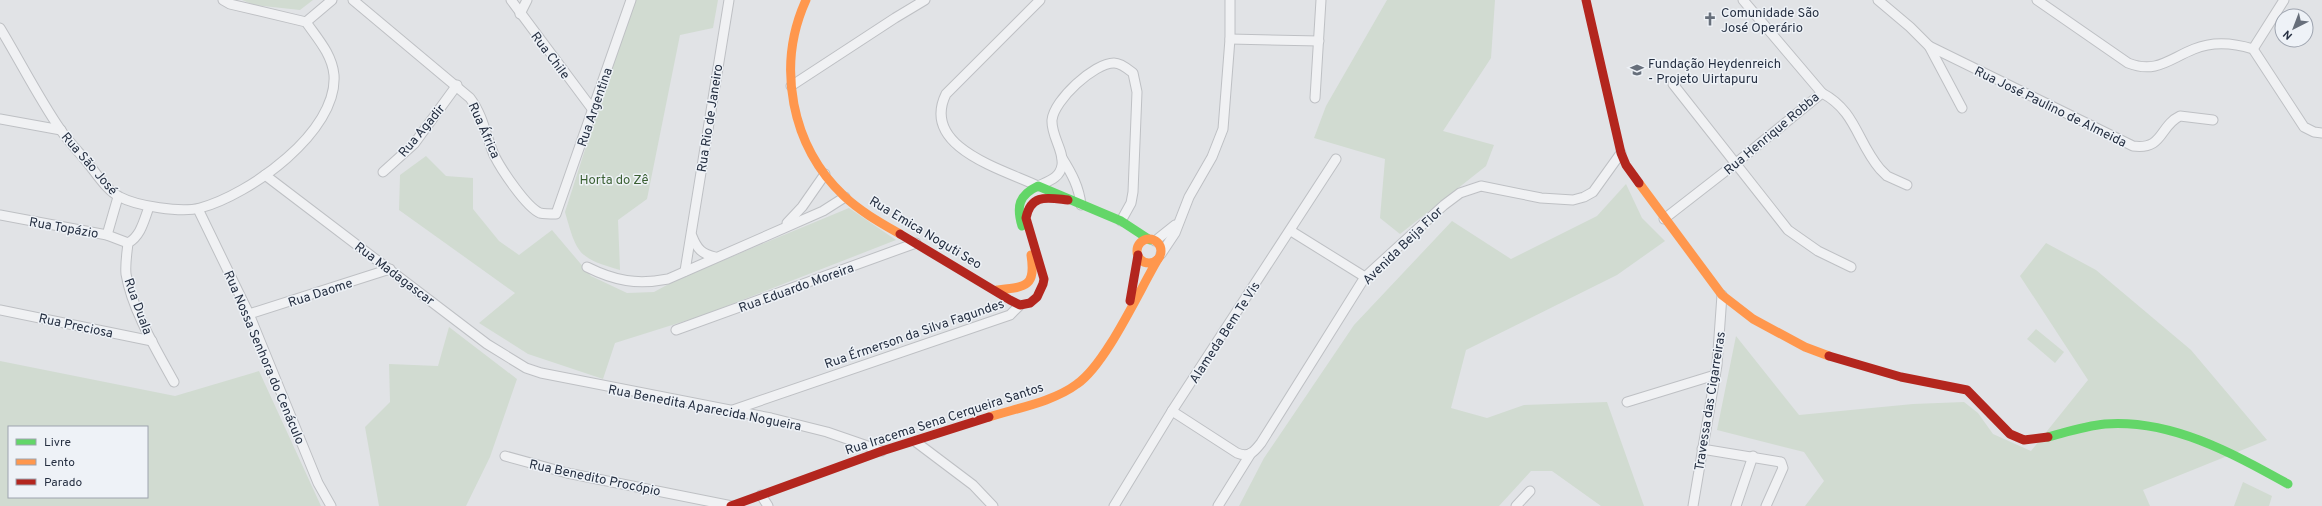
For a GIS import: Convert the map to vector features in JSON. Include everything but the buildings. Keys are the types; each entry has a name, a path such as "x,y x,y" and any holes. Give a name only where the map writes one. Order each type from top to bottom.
{"main road":[{"name":"Rua Emica Noguti Seo","path":"806,0 800,14 791,47 792,86 795,108 805,137 812,154 825,174 845,197 884,224 1020,305"},
{"path":"1586,0 1621,153 1626,165 1664,219 1722,295 1753,319 1805,347 1828,356 1901,377 1967,390 1976,396 1997,421 2016,438 2026,441 2038,440 2081,428 2115,424 2144,426 2172,431 2194,438 2220,449 2288,484"},
{"path":"1038,186 1068,200 1121,221 1159,245 1159,256 1146,263 1137,254 1132,238 1121,221"},
{"name":"Rua Érmerson da Silva Fagundes","path":"997,290 1018,288 1031,280 1034,273 1032,257 1018,215 1018,208 1024,193 1038,186"},
{"name":"Rua Érmerson da Silva Fagundes","path":"1020,305 1027,304 1036,299 1043,288 1044,279 1026,218 1026,210 1030,204 1039,198 1068,200"},
{"path":"1137,254 1142,242 1153,240"},
{"name":"Rua Iracema Sena Cerqueira Santos","path":"1129,308 1137,254"},
{"name":"Rua Iracema Sena Cerqueira Santos","path":"731,506 882,451 916,442 1056,395 1069,389 1088,374 1159,256"}],"street":[{"path":"223,0 230,4 306,22 332,0"},
{"name":"Rua África","path":"353,0 457,86 474,104 495,156 523,197 540,213 556,214"},
{"name":"Rua Chile","path":"511,0 593,110"},
{"path":"520,14 527,0"},
{"name":"Rua Argentina","path":"556,214 631,0"},
{"name":"Rua Rio de Janeiro","path":"685,271 692,236 728,0"},
{"path":"792,86 895,18 926,0"},
{"path":"1040,0 946,94 940,106 940,114 949,136 962,149 1038,186 1056,176 1062,164 1062,158 1052,120 1064,98 1084,78 1099,68 1115,63 1130,70 1136,80 1138,92 1134,192 1131,203 1121,221"},
{"name":"Rua Iracema Sena Cerqueira Santos","path":"1159,256 1175,233 1178,223 1212,157 1223,129 1230,39 1230,0"},
{"path":"1315,98 1321,0"},
{"name":"Rua Henrique Robba","path":"1664,219 1736,164 1822,93 1743,0"},
{"path":"1878,0 1910,27 1929,46 1962,108"},
{"path":"2037,0 2128,63 2140,68 2152,68 2195,48 2209,44 2223,44 2253,50 2304,127 2314,132 2322,133"},
{"path":"2253,50 2284,0"},
{"name":"Rua São José","path":"0,28 60,130 118,197 149,207 198,209 224,198 265,175 286,159 311,134 324,117 330,102 334,76 332,63 326,51 306,22"},
{"path":"1230,39 1318,41"},
{"name":"Rua José Paulino de Almeida","path":"1929,46 2132,146 2150,146 2176,118 2180,116 2213,120"},
{"path":"1673,84 1788,230 1818,251 1851,267"},
{"name":"Rua Agadir","path":"383,172 414,144 457,86"},
{"path":"1822,93 1834,100 1846,112 1880,169 1887,176 1906,185"},
{"path":"0,119 60,130"},
{"name":"Avenida Beija Flor","path":"1218,506 1249,454 1261,443 1366,277 1460,193 1481,186 1541,198 1573,200 1593,192 1621,153"},
{"path":"1062,158 1074,178 1080,192 1081,205"},
{"name":"Alameda Bem Te Vis","path":"1114,506 1172,411 1291,231 1336,159"},
{"path":"783,227 802,207 825,174"},
{"name":"Rua Madagascar","path":"265,175 487,344 526,368"},
{"path":"107,235 118,197"},
{"path":"587,267 606,277 625,281 650,282 668,279 823,210 845,197"},
{"path":"128,243 133,240 141,230 149,207"},
{"name":"Rua Nossa Senhora do Cenáculo","path":"198,209 249,314 318,483 331,506"},
{"name":"Rua Topázio","path":"0,215 107,235 128,243"},
{"name":"Rua Iracema Sena Cerqueira Santos","path":"1153,240 1178,223"},
{"path":"1291,231 1366,277"},
{"path":"692,236 696,247 701,252 715,257"},
{"name":"Rua Duala","path":"128,243 126,273 136,305 152,341 174,382"},
{"name":"Rua Eduardo Moreira","path":"676,330 916,243"},
{"name":"Rua Daome","path":"249,314 390,269"},
{"name":"Travessa das Cigarreiras","path":"1693,506 1715,375 1720,337 1722,295"},
{"name":"Rua Érmerson da Silva Fagundes","path":"733,410 979,324 1010,315 1020,305"},
{"name":"Rua Preciosa","path":"0,310 152,341"},
{"name":"Rua Benedita Aparecida Nogueira","path":"526,368 575,381 733,410 827,432 882,451"},
{"path":"1627,402 1715,375"},
{"path":"1172,411 1237,453 1249,454"},
{"path":"916,442 973,485 993,506"},
{"path":"1702,448 1778,460 1783,464 1766,506"},
{"name":"Rua Benedito Procópio","path":"505,456 567,473 731,506"},
{"path":"1736,506 1753,456"},
{"path":"1516,506 1530,491"},
{"path":"761,495 768,506"},
{"name":"Rua Benedito Procópio","path":"686,496 700,506"}],"green space":[{"path":"242,0 313,0 300,10 254,5"},
{"name":"Horta do Zê","path":"633,0 718,0 713,28 680,35 647,199 618,220 620,270 595,262 581,252 573,237 565,212"},
{"path":"1387,0 1495,0 1491,58 1443,131 1494,145 1486,166 1400,234 1380,218 1385,159 1314,138 1326,106"},
{"path":"426,156 446,176 473,178 473,209 499,241 519,255 552,230 591,276 627,293 654,292 678,279 849,208 896,240 704,315 615,343 603,379 528,354 479,323 515,293 399,210 400,175"},
{"path":"1626,184 1642,218 1665,241 1617,275 1466,350 1451,408 1487,418 1524,405 1607,402 1644,506 1601,506 1552,471 1531,471 1499,506 1239,506 1264,458 1354,325 1452,221 1511,259 1597,216"},
{"path":"2046,243 2096,270 2191,350 2267,440 2143,490 2150,506 1805,506 1824,481 1804,452 1717,430 1736,336 1799,415 1913,404 1964,402 1978,413 1993,434 2031,451 2088,380 2020,276"},
{"path":"449,327 517,379 490,457 466,506 379,506 365,427 390,402 389,364 438,366"},
{"path":"2036,329 2064,352 2055,363 2027,339"},
{"path":"0,361 175,396 259,371 321,506 0,506"},
{"path":"2243,482 2272,496 2269,506 2234,506"}],"traffic: fast":[{"path":"1022,226 1019,207 1023,197 1038,186 1121,221 1150,240"},
{"path":"2048,437 2105,424 2130,424 2154,427 2200,440 2223,450 2288,484"}],"traffic: slow":[{"path":"806,0 797,25 792,51 791,78 794,104 801,129 811,154 826,176 844,196 864,212 900,234"},
{"path":"1639,183 1722,295 1753,319 1805,347 1829,356"},
{"path":"1149,239 1154,240 1160,246 1161,251 1160,256 1154,262 1149,263 1144,262 1138,256 1137,251 1138,246 1144,240 1149,239"},
{"path":"997,290 1015,288 1027,283 1032,274 1031,255"},
{"path":"989,417 1046,400 1077,384 1088,374 1099,361 1121,326 1158,259"}],"traffic: jam":[{"path":"1586,0 1621,153 1626,165 1639,183"},
{"path":"900,234 1010,300 1020,305 1030,303 1037,297 1044,279 1026,218 1028,210 1032,204 1041,199 1054,198 1068,200"},
{"path":"1130,301 1138,255"},
{"path":"1829,356 1901,377 1967,390 2010,434 2024,440 2048,437"},
{"path":"731,506 882,451 989,417"}],"place":[{"name":"Comunidade São José Operário","path":"1710,19"},
{"name":"Fundação Heydenreich - Projeto Uirtapuru","path":"1637,70"}]}
